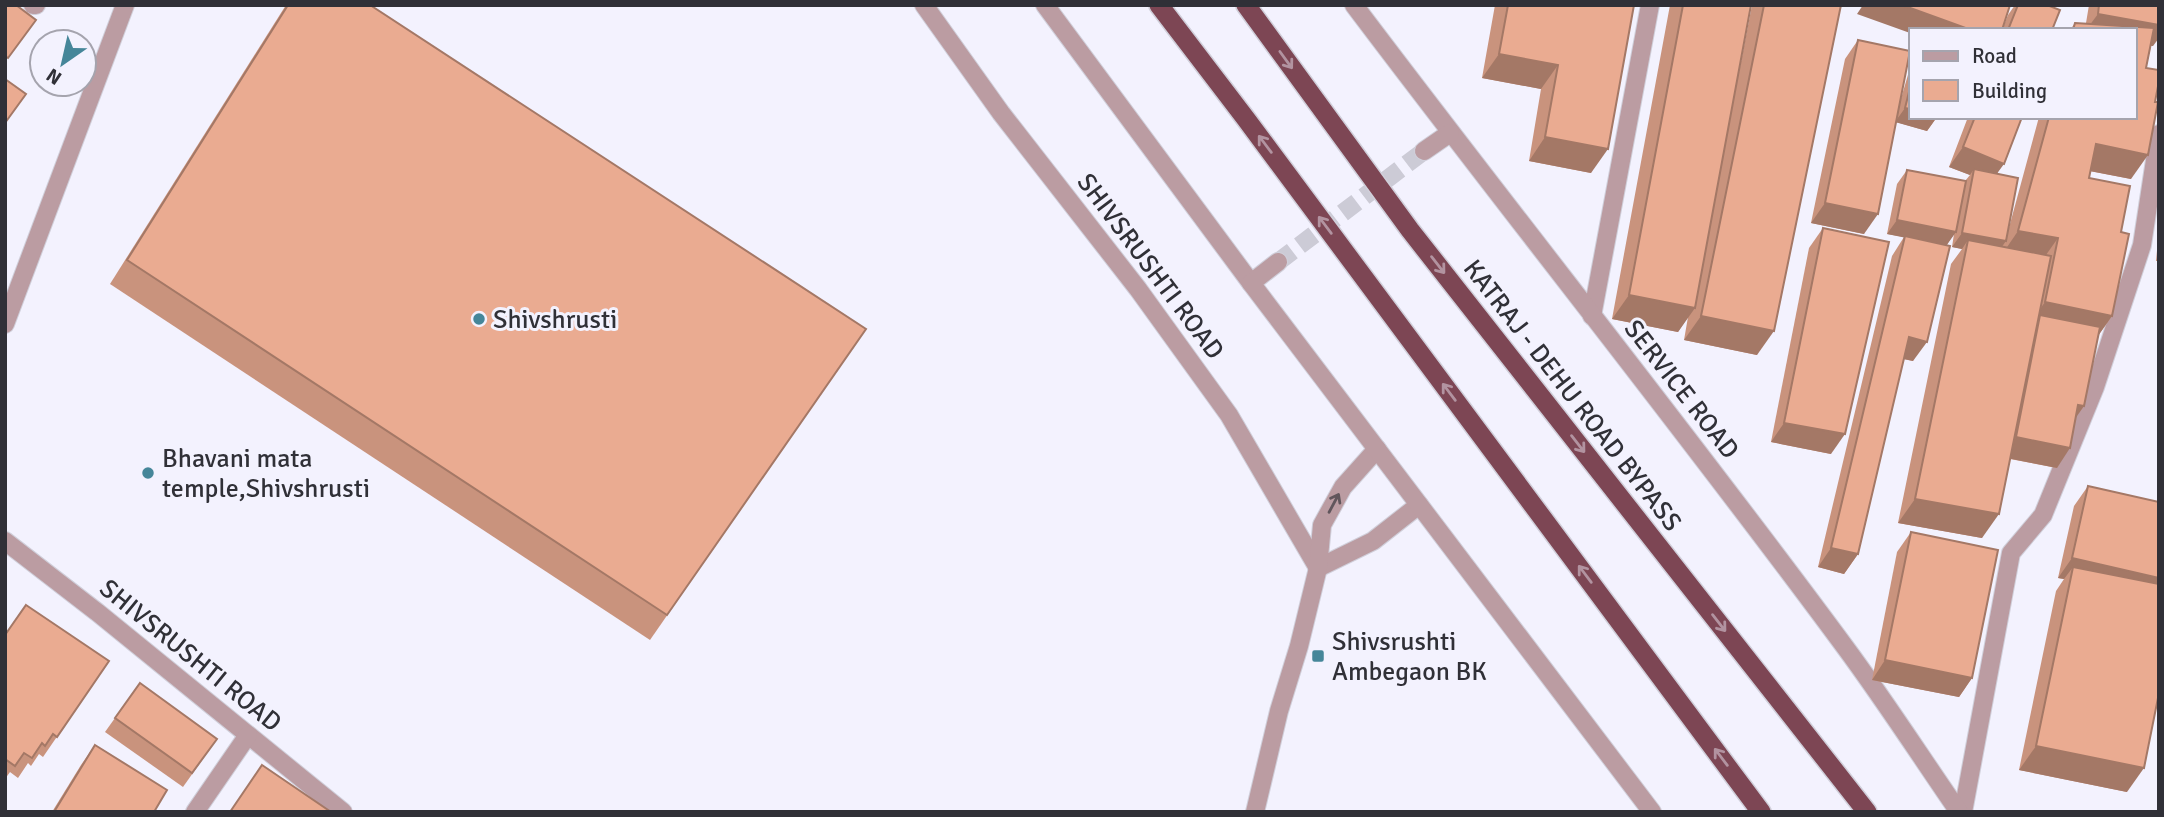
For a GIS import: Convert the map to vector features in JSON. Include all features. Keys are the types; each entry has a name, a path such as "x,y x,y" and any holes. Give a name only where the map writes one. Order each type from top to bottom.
{"highway":[{"path":"1159,5 1761,812"},
{"name":"KATRAJ - DEHU ROAD BYPASS","path":"1246,5 1410,230 1867,812"}],"street":[{"path":"5,324 125,5"},
{"name":"SHIVSRUSHTI ROAD","path":"924,5 1001,113 1138,289 1229,415 1318,568"},
{"path":"1045,5 1251,284 1652,812"},
{"name":"SERVICE ROAD","path":"1354,5 1727,488 1846,648 1961,812"},
{"path":"1592,316 1650,5"},
{"path":"1424,151 1450,132"},
{"path":"1961,812 2011,553 2043,515 2095,387 2142,245 2159,134"},
{"path":"1251,284 1278,262"},
{"path":"1255,812 1318,568 1322,525 1343,487 1377,449"},
{"path":"1318,568 1373,541 1419,505"},
{"name":"SHIVSRUSHTI ROAD","path":"5,541 97,612 342,812"},
{"path":"195,812 248,735"}],"building":[{"path":"5,5 16,5 36,20 8,58 5,56"},
{"name":"Shivshrusti","path":"288,5 370,5 866,329 667,615 127,260"},
{"path":"1508,5 1634,5 1608,149 1545,137 1558,65 1499,54"},
{"path":"1683,5 1751,5 1695,308 1629,295"},
{"path":"1764,5 1841,5 1774,331 1701,316"},
{"path":"1902,5 2010,5 2003,28 1965,28"},
{"path":"2018,5 2047,5 2060,10 2053,28 2009,28"},
{"path":"2099,5 2159,5 2159,25 2098,14"},
{"path":"2075,23 2154,28 2146,68 2159,70 2159,81 2148,155 2096,144 2089,178 2130,186 2121,232 2129,234 2112,316 2045,302 2058,238 2018,231 2048,119 2136,119 2136,28 2074,28"},
{"path":"1858,40 1909,51 1878,214 1825,203"},
{"path":"5,79 26,94 5,123"},
{"path":"1909,92 1909,109 1905,108"},
{"path":"1974,119 2021,119 2004,164 1963,147"},
{"path":"1974,169 2018,178 2006,241 1962,233"},
{"path":"1907,170 1966,181 1956,232 1897,220"},
{"path":"1823,228 1889,242 1845,434 1784,423"},
{"path":"1905,236 1950,246 1927,342 1909,337 1858,554 1831,548"},
{"path":"1968,240 2051,256 1999,514 1915,499"},
{"path":"2040,315 2100,327 2084,406 2078,405 2070,448 2016,437"},
{"path":"2088,486 2159,502 2159,578 2072,558"},
{"path":"1911,532 1998,550 1972,678 1885,660"},
{"path":"2073,567 2159,584 2159,693 2144,768 2036,746"},
{"path":"26,605 109,661 57,737 53,734 45,746 42,743 32,758 24,753 15,766 5,759 5,635"},
{"path":"140,683 217,739 192,773 115,718"},
{"path":"95,745 167,790 154,812 54,812"},
{"path":"262,765 331,812 230,812"}],"tunnel":[{"path":"1278,262 1424,151"}],"place":[{"name":"Shivshrusti","path":"479,319"},
{"name":"Bhavani mata temple,Shivshrusti","path":"148,473"},
{"name":"Shivsrushti Ambegaon BK","path":"1318,656"}]}
